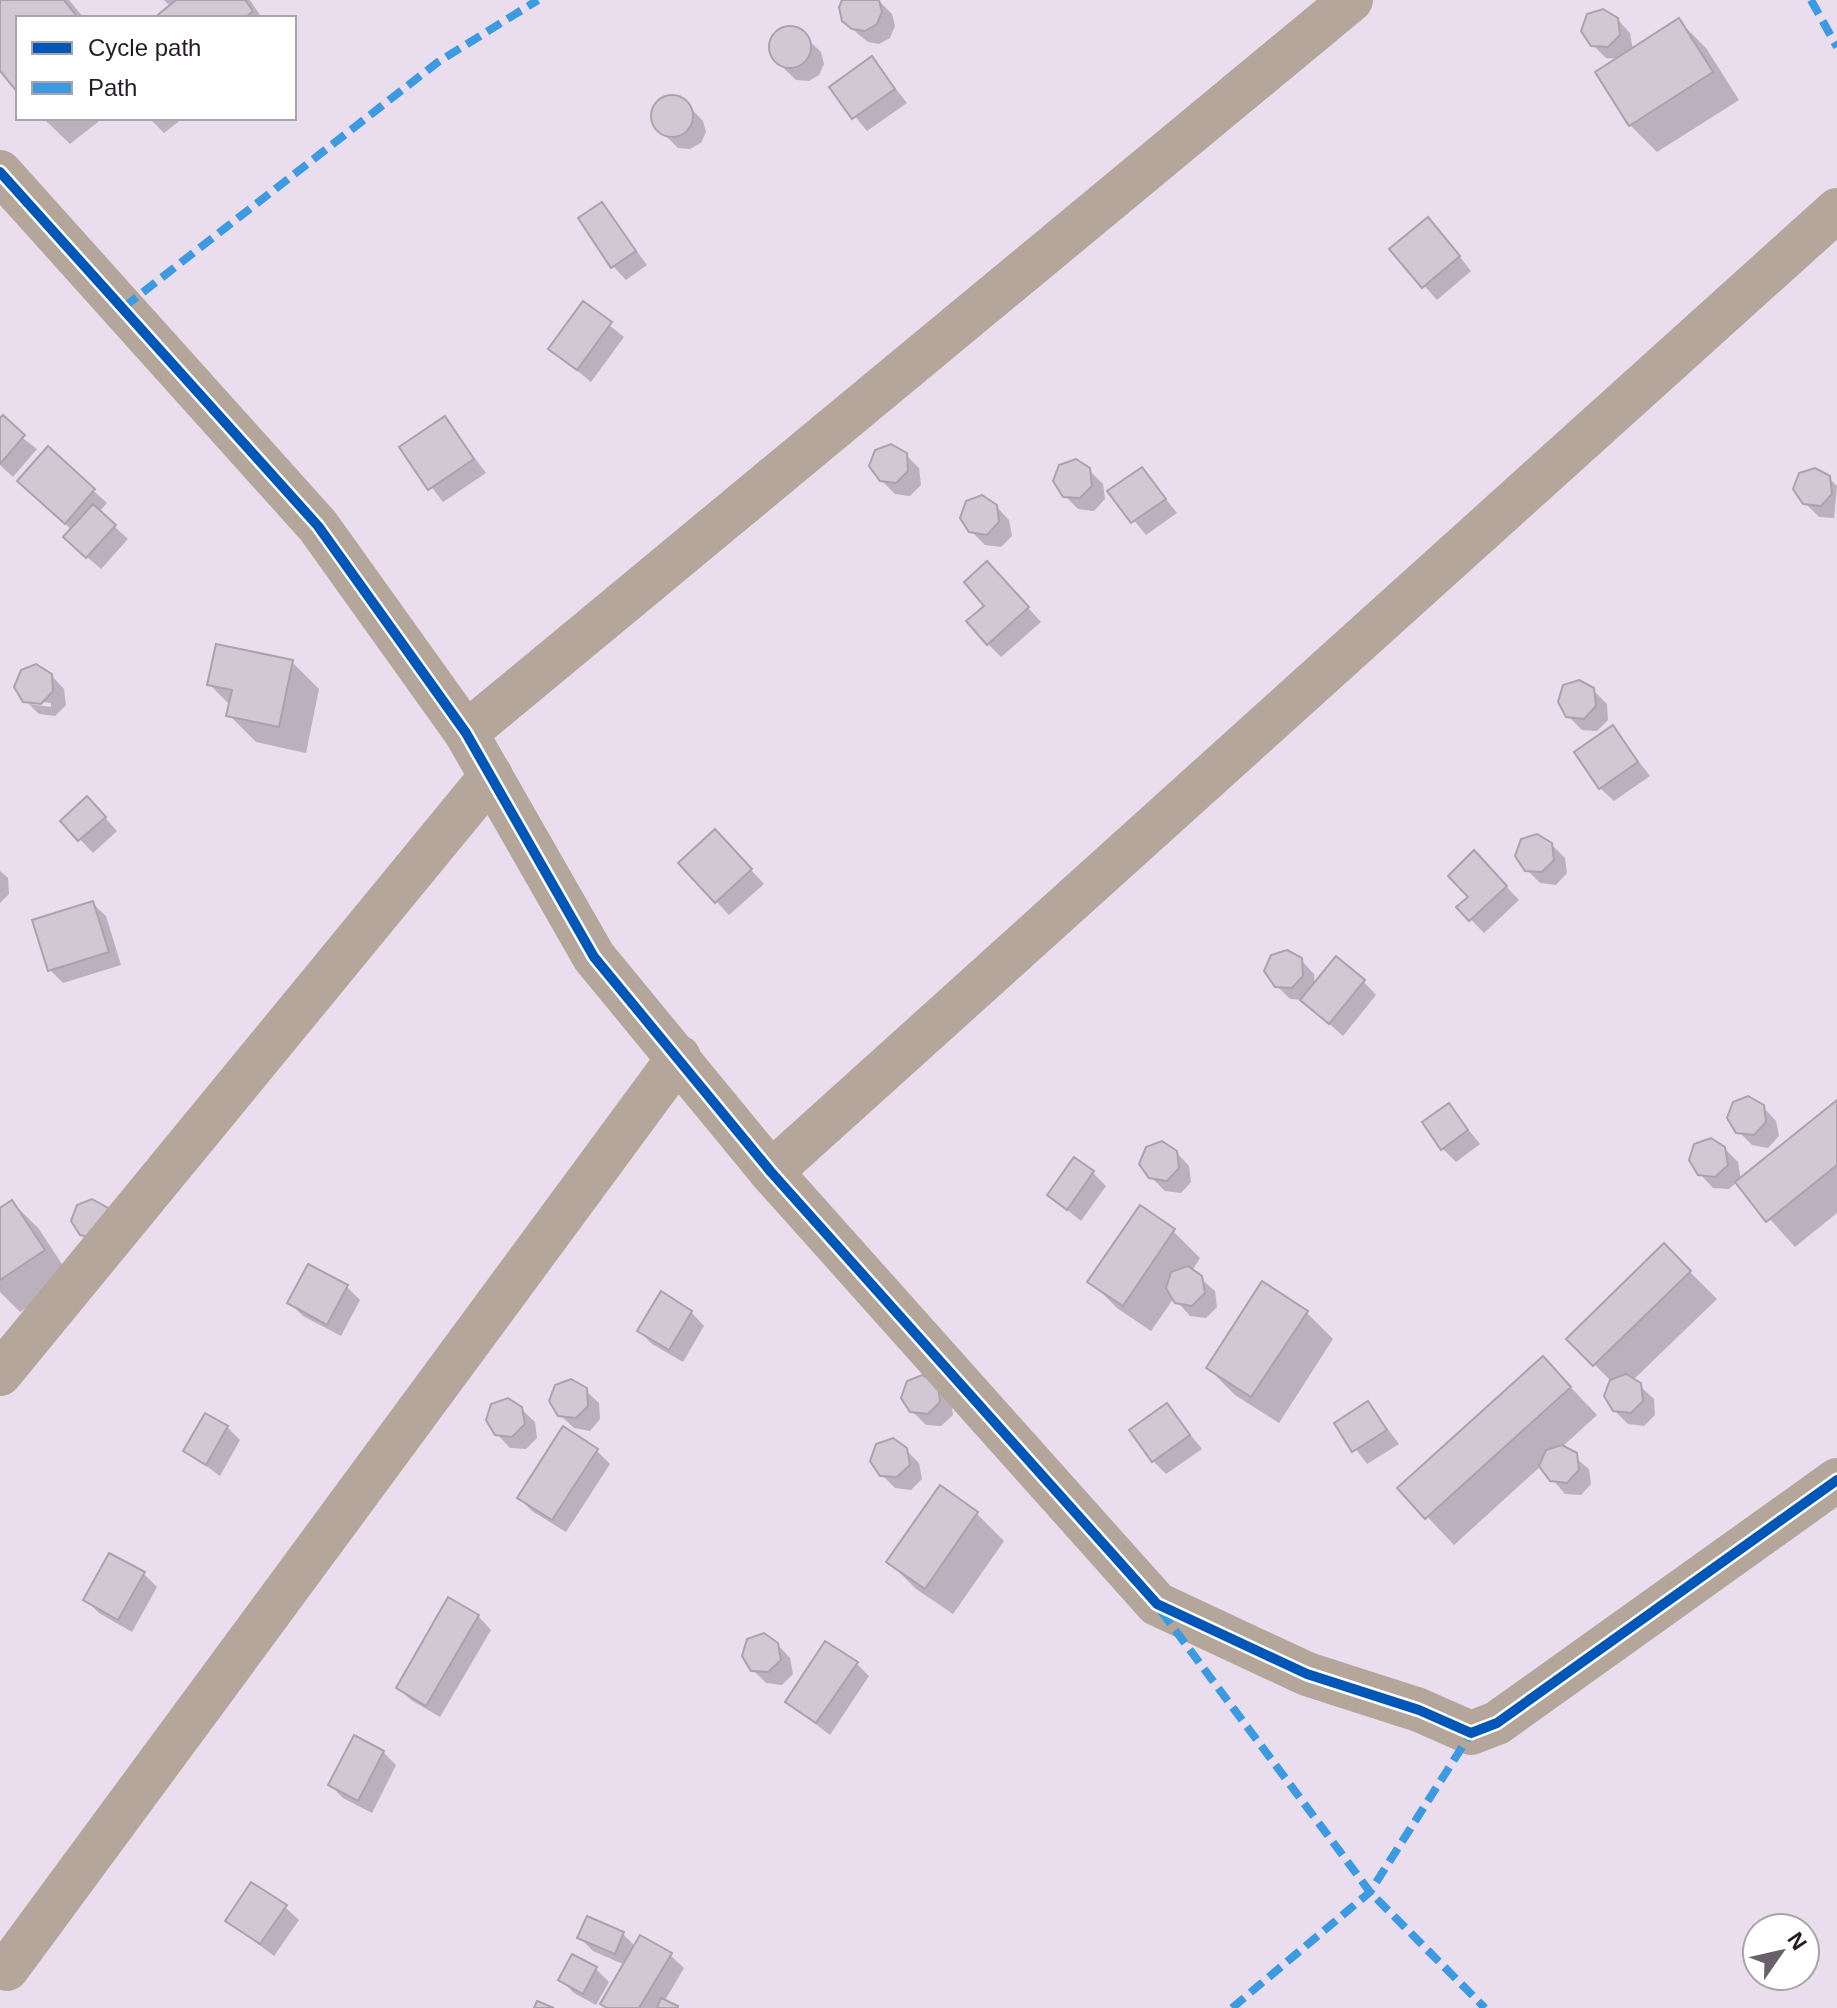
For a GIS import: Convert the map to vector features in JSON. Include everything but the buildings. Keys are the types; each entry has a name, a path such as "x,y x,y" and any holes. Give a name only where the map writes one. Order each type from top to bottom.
{"street":[{"path":"466,733 1351,0"},
{"path":"0,172 318,526 466,733 594,957 771,1172 1157,1604 1307,1674 1419,1710 1471,1733 1497,1723 1837,1480"},
{"path":"771,1172 1837,210"},
{"path":"0,1374 491,776"},
{"path":"7,1969 679,1057"}],"marked path":[{"path":"124,307 438,62 538,0"},
{"path":"1811,0 1837,47"},
{"path":"1161,1611 1370,1892 1485,2008"},
{"path":"1232,2008 1370,1892 1471,1733"}],"cycle path":[{"path":"0,172 318,526 466,733 594,957 771,1172 1157,1604 1307,1674 1419,1710 1471,1733 1497,1723 1837,1480"}]}
